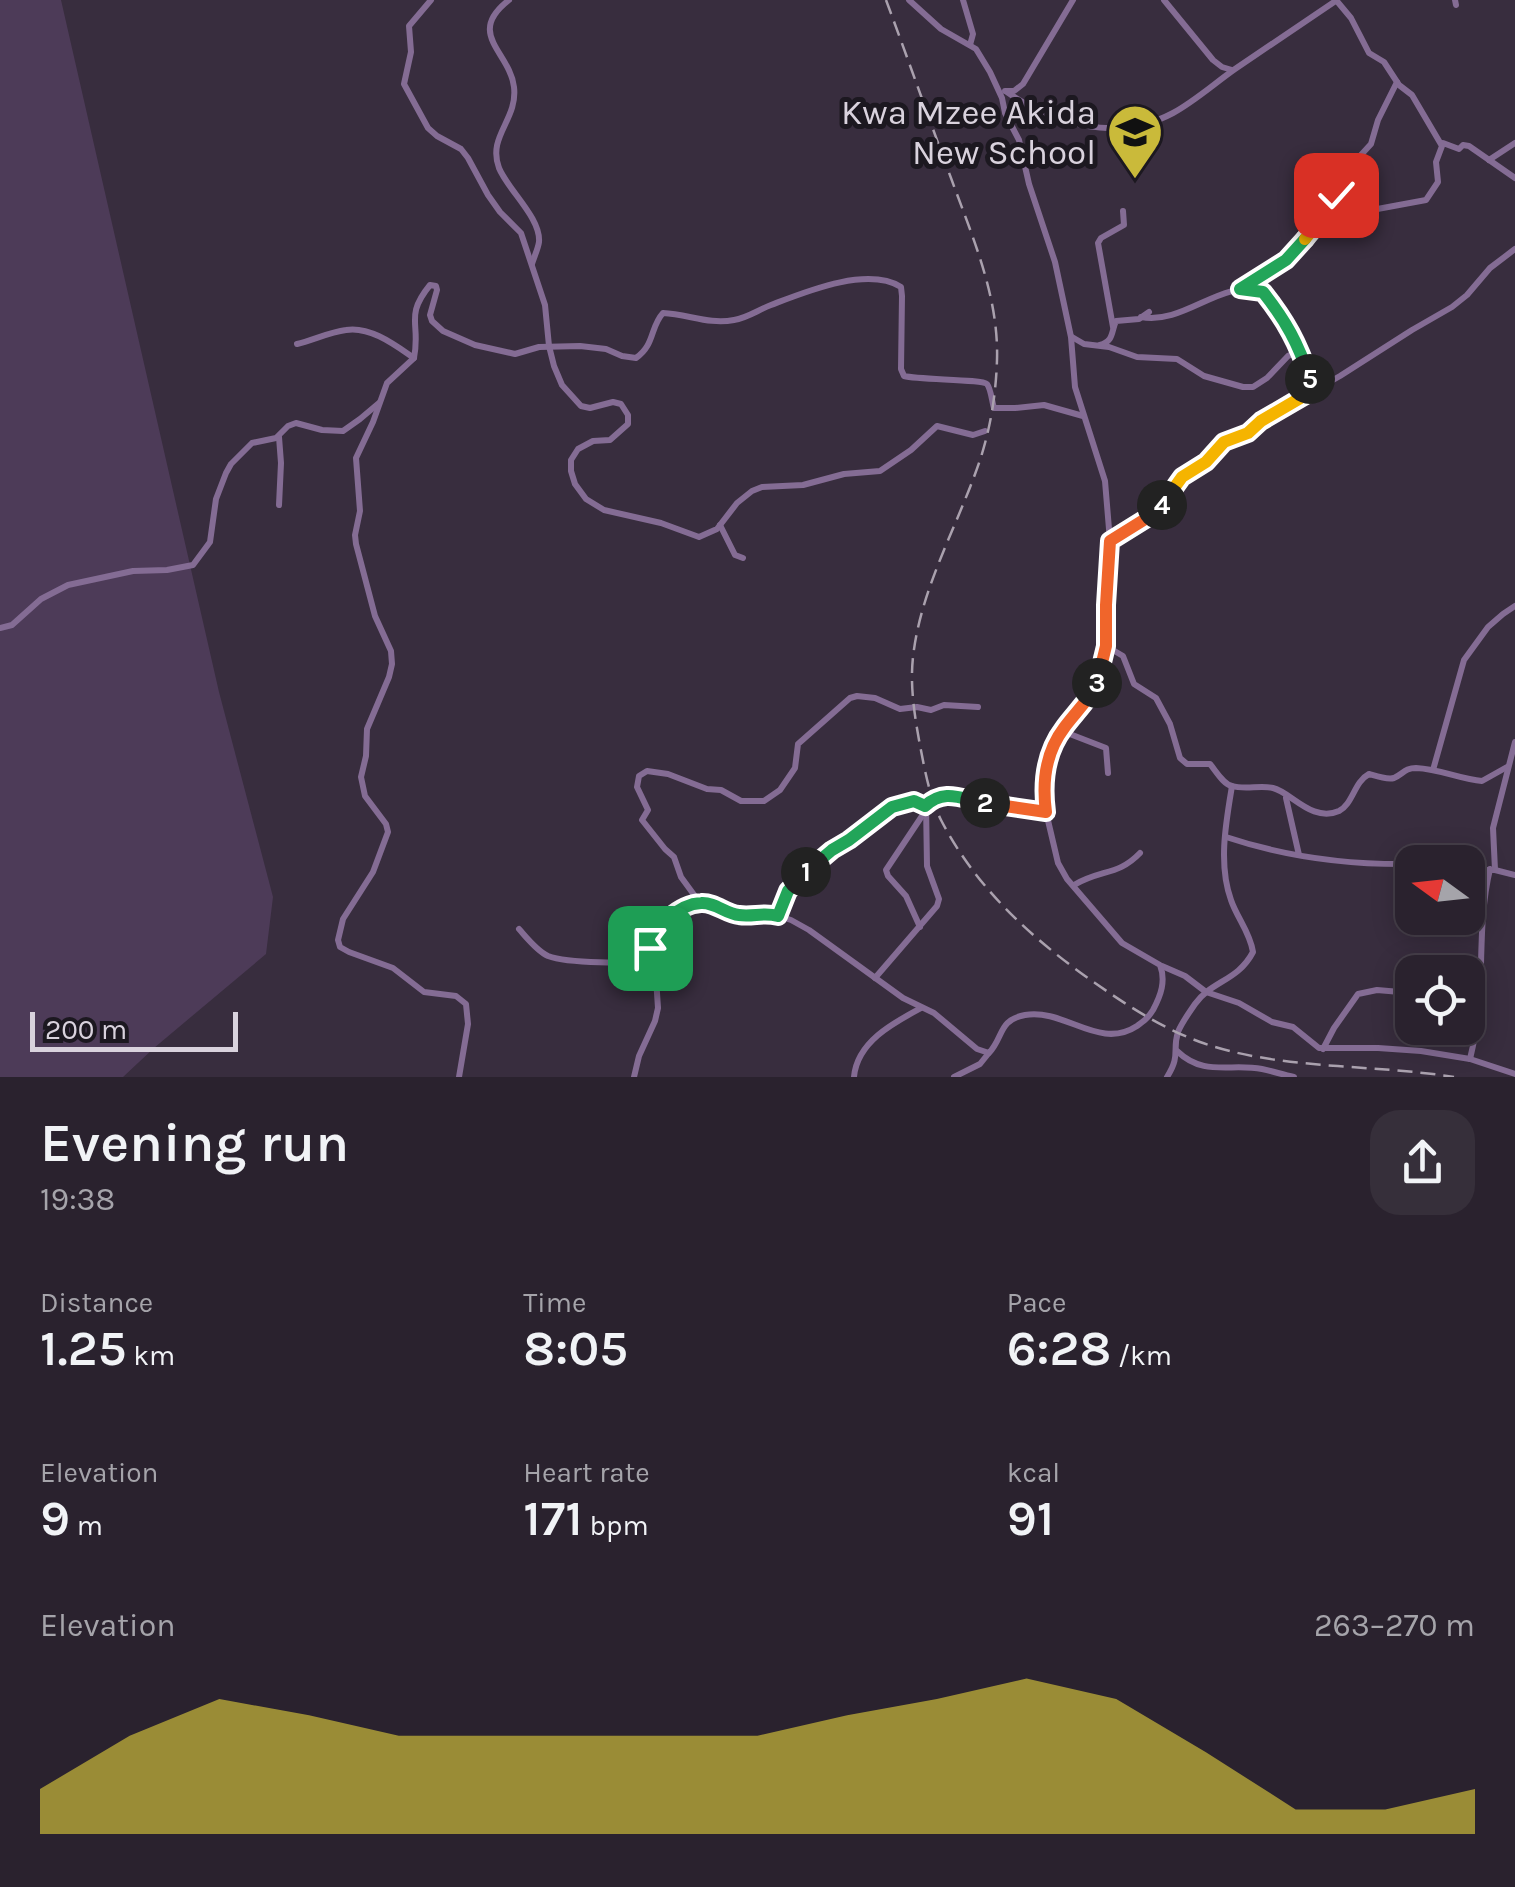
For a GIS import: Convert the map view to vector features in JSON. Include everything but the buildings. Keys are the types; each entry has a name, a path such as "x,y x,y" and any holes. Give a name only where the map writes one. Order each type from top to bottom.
{"street":[{"path":"431,0 409,26 412,52 404,84 428,128 461,149 500,212 521,233 545,306 549,346 562,384 581,406 590,408 613,402 621,404 628,415 628,424 610,440 594,441 578,449 572,460 575,484 586,499 604,510 704,536 720,526 740,499 762,487 803,485 844,474 880,471 937,426 972,435 985,431"},
{"path":"509,0 489,29 514,88 510,118 495,148 499,168 539,236 531,266"},
{"path":"909,0 941,29 970,45 999,88 1005,113 1019,140 1055,262 1071,337 1075,387 1106,481 1110,541 1106,646 1094,690 1052,748 1044,789 1062,871 1122,943 1185,976 1206,992 1293,1028 1315,1046 1394,1049 1470,1058 1515,1074"},
{"path":"962,0 973,34 970,45"},
{"path":"1008,92 1023,84 1073,0"},
{"path":"1165,0 1213,60 1234,70"},
{"path":"999,88 1044,114 1064,120 1099,129 1139,126 1175,112 1336,0 1369,53 1386,64 1397,82 1412,95 1442,143 1456,149 1469,146 1515,178"},
{"path":"1099,346 1110,340 1120,318 1173,315 1240,289 1286,260 1330,207 1349,168 1372,144 1378,120 1397,82"},
{"path":"1316,226 1328,224 1350,206 1372,210 1426,200 1438,182 1436,162 1442,143"},
{"path":"1489,160 1515,143"},
{"path":"1113,327 1098,240 1123,226 1123,211"},
{"path":"1110,541 1155,513 1182,477 1206,462 1224,442 1248,433 1261,421 1452,307 1515,249"},
{"path":"459,1077 468,1024 466,1004 456,996 424,992 393,968 340,947 338,940 343,919 373,872 388,832 361,786 366,730 392,664 391,651 375,616 355,535 360,511 356,458 390,379 414,358 414,310 430,284 437,290 431,318 443,331 474,345 506,353 549,346 606,349 636,358 648,346 663,313 710,322 738,320 828,286 859,279 892,282 900,287 904,376 981,380 988,386 994,408 1044,404 1082,416"},
{"path":"1240,289 1263,292 1282,314 1314,390"},
{"path":"1141,317 1149,312"},
{"path":"297,344 347,329 361,330 414,358"},
{"path":"1071,337 1138,357 1178,359 1204,376 1249,388 1268,378 1288,356 1300,350"},
{"path":"0,628 12,625 42,599 68,585 132,571 192,565 210,542 216,499 231,464 254,442 274,439 296,423 342,431 380,402"},
{"path":"279,436 279,505"},
{"path":"720,526 735,554 744,558"},
{"path":"1434,770 1464,660 1488,627 1515,606"},
{"path":"1106,646 1122,656 1134,684 1156,698 1183,762 1210,764 1232,786 1276,788 1308,809 1336,812 1364,776 1388,779 1409,768 1482,781 1507,767"},
{"path":"700,903 681,878 674,857 642,820 648,810 637,781 643,772 668,774 726,792 740,801 760,802 780,790 792,772 798,744 850,698 866,695 900,710 930,710 944,705 978,707"},
{"path":"1062,731 1106,748 1108,773"},
{"path":"1482,955 1493,828 1515,742"},
{"path":"1167,1077 1177,1059 1177,1035 1182,1023 1206,992 1223,984 1253,952 1229,896 1224,857 1232,786"},
{"path":"920,927 906,896 886,870 934,798 952,794 991,805 1046,812"},
{"path":"1286,796 1299,855"},
{"path":"778,916 788,891 832,850 892,807 914,801 925,809"},
{"path":"875,978 937,906 939,899 928,866 925,809"},
{"path":"1226,837 1260,848 1354,864 1395,864"},
{"path":"1074,885 1123,868 1140,853"},
{"path":"1485,870 1515,875"},
{"path":"634,1077 658,1008 652,940 658,928 671,917 700,903 736,915 758,912 778,916 809,930 903,998 944,1019 977,1049 989,1053"},
{"path":"519,929 540,951 554,958 653,961"},
{"path":"954,1077 980,1064 995,1047 1003,1026 1024,1015 1048,1015 1099,1034 1121,1036 1148,1018 1158,1000 1164,974 1160,965"},
{"path":"1323,1049 1358,994 1373,990 1395,992"},
{"path":"854,1077 857,1062 876,1036 922,1008"},
{"path":"1470,1058 1473,1045"},
{"path":"1177,1051 1187,1061 1212,1070 1259,1068 1294,1077"}],"shaded area":[{"path":"0,0 61,0 219,692 273,897 266,954 123,1077 0,1077"}],"railway":[{"path":"886,0 975,244 989,290 996,336 995,385 985,445 932,580 913,657 917,730 927,781 941,820 988,890 1028,930 1095,983 1172,1030 1200,1042 1261,1057 1454,1077"}],"place":[{"name":"Kwa Mzee Akida New School","path":"1135,181"}],"route":[{"path":"650,948 658,928 700,903 736,915 758,912 778,916 796,882 832,850 892,807 914,801 925,806 934,798 952,794 991,805 1046,812 1045,776 1052,748 1099,680 1106,646 1110,541 1155,513 1178,480 1206,462 1224,442 1243,436 1314,390 1282,314 1263,292 1240,289 1295,252 1336,195"}]}
